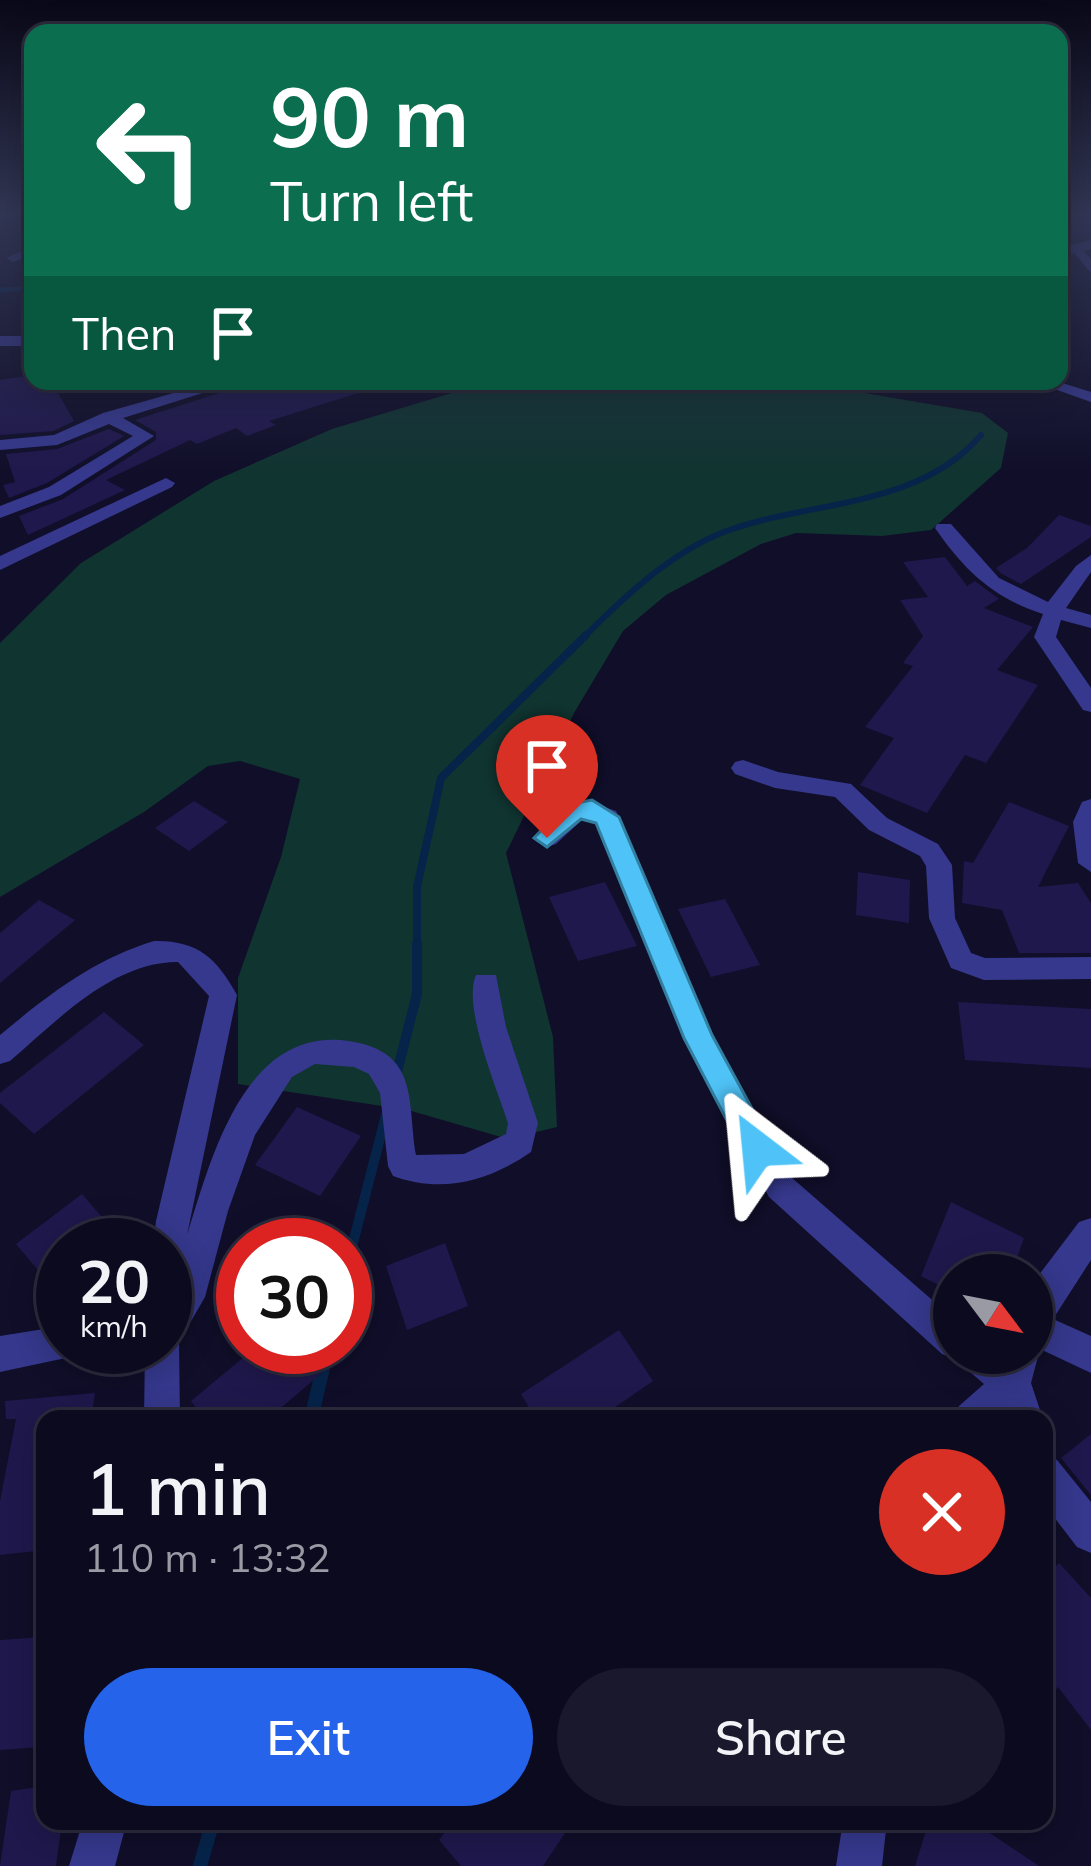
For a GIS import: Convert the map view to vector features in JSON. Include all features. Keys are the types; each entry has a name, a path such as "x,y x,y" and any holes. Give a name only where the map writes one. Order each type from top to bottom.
{"street":[{"path":"0,446 57,440 109,417 201,390"},
{"path":"0,512 55,491 145,436 109,417"},
{"path":"0,564 166,483"},
{"path":"944,528 990,583 1014,599 1091,622"},
{"path":"1091,561 1066,587 1045,637 1091,705"},
{"path":"743,768 775,780 842,790 878,824 929,850 939,866 942,918 962,960 984,969 1091,968"},
{"path":"1091,808 1085,821 1091,862"},
{"path":"547,838 574,811 592,809 607,817 699,1038 780,1187 933,1323"},
{"path":"0,1052 122,960 178,951 202,964 223,995 173,1218"},
{"path":"192,1278 204,1235 260,1094 278,1070 301,1054 346,1053 367,1058 383,1069 399,1098 396,1148 404,1166 429,1174 461,1170 501,1157 520,1142 523,1124 492,1027 486,983"},
{"path":"1053,1284 1091,1233"},
{"path":"1053,1337 1091,1354"},
{"path":"0,1354 36,1348"},
{"path":"161,1410 162,1374"},
{"path":"980,1410 1013,1374"},
{"path":"1019,1374 1024,1410"},
{"path":"1053,1484 1091,1533"},
{"path":"92,1866 102,1830"},
{"path":"860,1866 864,1830"}],"green space":[{"path":"462,390 847,390 982,413 1008,433 1001,468 931,530 882,536 796,533 761,544 666,595 623,631 574,713 506,853 553,1037 557,1127 508,1139 408,1110 238,1084 238,978 281,857 300,779 240,761 208,766 144,812 0,897 0,643 81,563 214,481 332,429"}],"building":[{"path":"24,376 24,390 58,390 74,421 53,431 0,435 0,380"},
{"path":"229,390 368,390 269,421 276,425 247,436 236,428 197,444 190,440 106,480 125,490 28,535 19,516 63,499 156,440 156,432 135,420"},
{"path":"109,429 124,436 47,483 9,498 3,485 15,482 6,454 57,449"},
{"path":"1059,515 1091,526 1091,537 1021,584 996,568 1027,548"},
{"path":"945,557 967,586 975,581 999,599 984,608 1033,627 997,670 1038,685 986,763 965,755 927,813 860,785 894,738 865,727 913,666 903,663 923,636 900,600 928,597 903,562"},
{"path":"194,801 228,822 189,851 155,828"},
{"path":"1009,802 1069,826 1038,887 1078,883 1091,903 1091,953 1019,953 1002,910 962,903 964,861 973,863"},
{"path":"858,872 910,880 909,923 856,915"},
{"path":"605,882 637,946 578,961 549,897"},
{"path":"725,899 760,965 711,977 678,909"},
{"path":"39,900 75,920 0,983 0,933"},
{"path":"958,1002 1091,1009 1091,1068 965,1060"},
{"path":"104,1012 144,1045 34,1134 0,1103 0,1093"},
{"path":"297,1107 361,1136 320,1196 255,1165"},
{"path":"82,1194 103,1218 50,1218"},
{"path":"951,1202 1024,1238 1018,1254 933,1254 933,1282 921,1276"},
{"path":"36,1229 36,1268 16,1244"},
{"path":"445,1243 468,1306 407,1330 386,1266"},
{"path":"619,1330 653,1381 611,1410 531,1410 521,1394"},
{"path":"224,1374 320,1374 278,1410 198,1410 191,1401"},
{"path":"95,1393 92,1410 36,1410 36,1551 0,1555 0,1501 16,1419 6,1419 5,1401"},
{"path":"1091,1434 1091,1495 1061,1458"},
{"path":"1059,1563 1091,1598 1091,1730 1058,1687 1053,1692 1053,1569"},
{"path":"36,1638 36,1747 0,1750 0,1640"},
{"path":"36,1787 36,1830 61,1830 56,1866 0,1866 11,1791"},
{"path":"446,1830 567,1830 543,1866 461,1866 439,1840"},
{"path":"926,1830 985,1830 1039,1866 915,1866"}],"waterway":[{"path":"583,638 648,578 704,541 757,522 894,490 955,459 981,435"},
{"path":"396,1076 417,994 417,887 441,778 586,635"},
{"path":"359,1218 386,1115"},
{"path":"313,1410 322,1374"},
{"path":"200,1866 210,1830"}],"route":[{"path":"547,838 574,811 592,809 607,817 699,1038 758,1149"}]}
